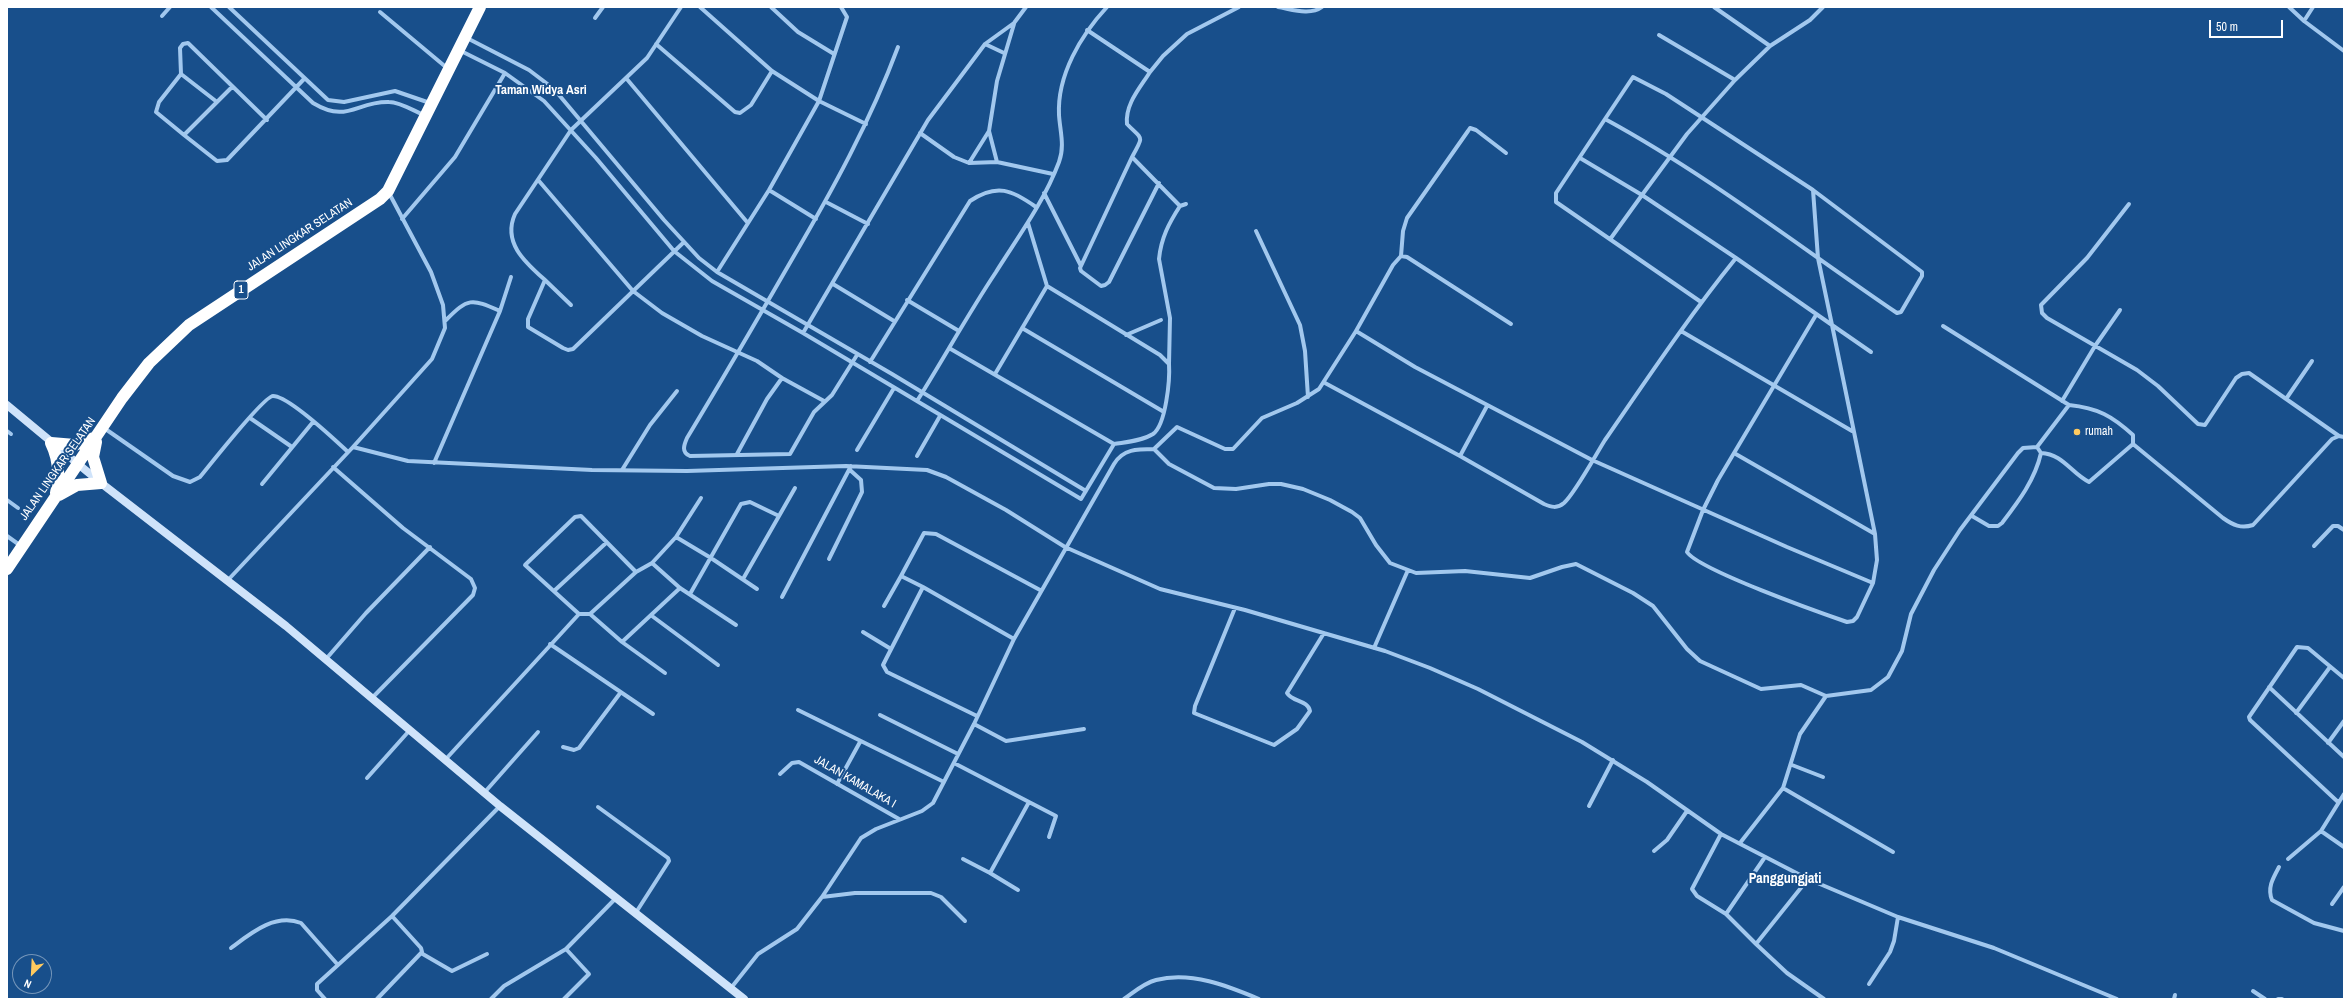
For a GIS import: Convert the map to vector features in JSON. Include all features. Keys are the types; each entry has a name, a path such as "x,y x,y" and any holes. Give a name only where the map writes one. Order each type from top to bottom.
{"highway":[{"name":"JALAN LINGKAR SELATAN","path":"7,569 21,546 135,380 189,325 321,239 380,199 388,191 480,7"},
{"path":"51,443 75,445 100,432"},
{"path":"55,498 76,485 101,483 93,457 100,432"},
{"path":"51,443 56,453 59,469 55,498"}],"street":[{"path":"162,16 170,7"},
{"path":"211,7 313,103 332,112 338,113 391,102 426,116"},
{"path":"229,7 322,96 335,102 344,102 395,91 432,103"},
{"path":"595,18 603,7"},
{"path":"571,305 518,254 511,231 511,223 515,214 539,181 571,130 647,58 681,7"},
{"path":"700,7 772,71 820,101 866,124"},
{"path":"771,7 798,32 834,54"},
{"path":"717,272 747,222 769,190 820,101 847,17 841,7"},
{"path":"969,163 989,131 997,81 1004,53 1014,23 1025,7"},
{"path":"917,401 959,331 1028,223 1044,193 1062,151 1059,115 1061,91 1065,75 1087,30 1107,7"},
{"path":"1081,266 1141,139 1140,134 1127,124 1131,102 1150,72 1163,56 1187,34 1239,7"},
{"path":"1278,7 1307,11 1316,11 1322,7"},
{"path":"1714,7 1770,46"},
{"path":"1610,238 1670,158 1735,80 1770,46 1810,20 1823,7"},
{"path":"2289,7 2304,21 2344,51"},
{"path":"2304,21 2313,7"},
{"path":"380,12 449,69"},
{"path":"803,333 920,133 985,44 1014,23"},
{"path":"1087,30 1150,72"},
{"path":"1659,35 1735,80"},
{"path":"465,37 535,74 554,89 684,242 717,272 1086,491"},
{"path":"267,120 188,43 183,44 180,48 181,74 159,102 156,112 217,161 225,162 267,120 298,88 304,79"},
{"path":"656,44 735,112 744,112 751,105 772,71"},
{"path":"985,44 1004,53"},
{"path":"857,355 832,395 814,412 790,454 690,456 685,452 684,447 738,351 764,310 826,202 866,124 898,47"},
{"path":"459,50 505,73 538,96 571,130 674,251 712,281 803,333 1081,499 1114,444 1153,434 1158,429 1164,412 1169,364 1170,318 1159,258 1160,249 1167,227 1180,206 1186,204"},
{"path":"402,219 454,157 505,73"},
{"path":"181,74 217,102"},
{"path":"1605,119 1639,137 1748,209 1897,312 1901,312 1923,274 1813,190 1666,94 1633,77 1605,119 1580,158 1556,193 1556,202 1701,302"},
{"path":"626,78 747,222"},
{"path":"184,135 232,87"},
{"path":"731,989 758,954 798,928 822,897 861,838 899,819 929,807 944,782 974,724 1014,639 1040,590 1117,458 1129,451 1154,449 1178,427 1225,449 1233,449 1262,418 1308,397 1325,383 1393,265 1401,256 1403,230 1407,218 1470,128 1476,130 1506,153"},
{"path":"989,131 997,162"},
{"path":"920,133 954,157 969,163 997,162 1053,174"},
{"path":"1132,156 1180,206"},
{"path":"1580,158 1642,195 1872,352"},
{"path":"539,181 634,291 662,313 702,336 738,351 782,378 824,401"},
{"path":"1044,193 1081,266 1081,271 1101,286 1109,282 1159,183"},
{"path":"769,190 816,219"},
{"path":"1813,190 1818,258 1852,431 1875,534 1877,560 1873,583 1857,617 1854,621 1847,622 1795,604 1731,577 1687,552 1703,510 1734,453 1816,315"},
{"path":"228,580 353,447 432,359 443,337 446,320 444,305 431,272 388,191"},
{"path":"870,362 907,300 970,201 985,193 1009,191 1017,193 1036,207"},
{"path":"826,202 868,224"},
{"path":"2129,204 2087,258 2041,305 2042,313 2047,318 2137,370 2158,386 2198,424 2205,425 2236,378 2242,374 2252,374 2339,436 2344,437"},
{"path":"1028,223 1048,286 1160,355 1169,364"},
{"path":"1256,232 1300,325 1305,351 1308,397"},
{"path":"546,280 528,319 528,327 568,350 579,346 684,242"},
{"path":"1401,256 1407,257 1511,324"},
{"path":"1325,383 1553,508 1565,502 1592,460 1701,302 1736,258"},
{"path":"434,463 500,311 510,277"},
{"path":"833,284 894,321"},
{"path":"995,374 1048,286"},
{"path":"907,300 959,331"},
{"path":"446,320 456,310 471,301 479,301 500,311"},
{"path":"2062,400 2095,346 2120,310"},
{"path":"1126,335 1161,320"},
{"path":"1943,326 2069,405 2089,408 2110,416 2133,435 2133,444 2089,482 2058,457 2051,454 2041,453"},
{"path":"1022,328 1164,412"},
{"path":"1356,331 1415,367 1592,460 1703,510 1873,583"},
{"path":"1681,331 1774,386 1812,406 1852,431"},
{"path":"949,348 1114,444"},
{"path":"2286,398 2312,361"},
{"path":"737,454 767,399 782,378"},
{"path":"858,450 894,388"},
{"path":"622,470 650,425 677,391"},
{"path":"100,432 173,476 190,482 200,477 266,398 274,396 282,398 348,452"},
{"path":"7,405 101,483 228,580 326,659 409,731 500,806 634,914 744,999"},
{"path":"1154,449 1169,464 1214,488 1236,489 1269,484 1281,484 1303,489 1330,500 1360,518 1390,563 1416,573 1465,571 1530,578 1562,567 1576,564 1633,593 1653,606 1687,649 1700,661 1762,689 1801,684 1826,696 1871,690 1888,677 1902,651 1908,622 1940,560 2018,453 2023,448 2037,447 2069,405"},
{"path":"1460,456 1487,406"},
{"path":"917,456 940,416"},
{"path":"250,418 292,447"},
{"path":"262,484 313,422"},
{"path":"2133,444 2223,518 2239,527 2246,527 2253,525 2332,439 2339,436"},
{"path":"353,447 408,461 434,463 688,471 910,468 938,474 1006,510 1065,547 1160,589 1235,608 1374,648 1430,668 1478,689 1613,760 1721,834 1808,879 1898,917 1994,948 2118,999"},
{"path":"2037,447 2041,453"},
{"path":"1734,453 1875,534"},
{"path":"1972,516 1989,526 1998,526 2002,523 2024,492 2041,453"},
{"path":"333,467 381,510 471,579 475,592 372,698"},
{"path":"829,559 862,492 861,480 851,468"},
{"path":"782,597 851,468"},
{"path":"743,579 795,488"},
{"path":"590,614 636,572 652,563 676,537 701,498"},
{"path":"7,500 18,508"},
{"path":"690,594 741,504 750,502 779,516"},
{"path":"636,572 581,516 578,516 541,548 525,565 579,614 590,614 622,642 665,673"},
{"path":"2314,546 2333,526 2338,526 2344,530"},
{"path":"884,606 919,539 924,533 930,532 1040,590"},
{"path":"7,536 21,546"},
{"path":"676,537 711,558 757,589"},
{"path":"554,591 606,543"},
{"path":"326,659 366,613 430,548"},
{"path":"652,563 680,588 736,625"},
{"path":"1374,648 1408,570"},
{"path":"901,576 1014,639"},
{"path":"923,587 883,665 887,672 977,716"},
{"path":"622,642 652,616 680,588"},
{"path":"1235,608 1195,706 1194,713 1274,745 1297,729 1308,716 1309,708 1287,693 1324,634"},
{"path":"445,760 579,614"},
{"path":"652,616 718,665"},
{"path":"863,632 891,649"},
{"path":"550,644 653,714"},
{"path":"2338,802 2250,720 2250,712 2297,647 2308,648 2344,678"},
{"path":"2296,712 2330,667"},
{"path":"2269,687 2344,757"},
{"path":"563,748 574,750 579,748 621,692"},
{"path":"1740,844 1783,788 1792,765 1800,734 1826,696"},
{"path":"798,710 860,742 944,782"},
{"path":"880,715 958,754"},
{"path":"2328,742 2344,721"},
{"path":"974,724 1006,741 1084,729"},
{"path":"366,778 409,731"},
{"path":"484,793 538,732"},
{"path":"837,784 860,742"},
{"path":"1589,806 1613,760"},
{"name":"JALAN KAMALAKA I","path":"780,774 792,763 799,762 899,819"},
{"path":"954,763 1056,816 1049,837"},
{"path":"1792,765 1823,777"},
{"path":"1783,788 1893,852"},
{"path":"2288,860 2321,831 2338,802 2344,795"},
{"path":"990,873 1029,802"},
{"path":"325,999 317,990 316,985 392,916 500,806"},
{"path":"598,807 668,858 670,861 634,914"},
{"path":"1654,850 1667,840 1687,811"},
{"path":"2321,831 2344,847"},
{"path":"1721,834 1692,889 1697,896 1726,914 1787,973 1824,999"},
{"path":"1726,914 1765,857"},
{"path":"963,859 1018,890"},
{"path":"2278,867 2270,886 2272,900 2314,923 2344,931"},
{"path":"1756,944 1808,879"},
{"path":"2332,904 2344,887"},
{"path":"822,897 855,892 931,893 941,897 965,921"},
{"path":"491,999 504,986 566,949 616,898"},
{"path":"392,916 421,948 421,953"},
{"path":"1869,984 1890,952 1894,941 1898,917"},
{"path":"231,948 262,926 293,920 301,923 338,965"},
{"path":"564,999 589,974 566,949"},
{"path":"421,953 452,971 487,954"},
{"path":"377,999 421,953"},
{"path":"1124,999 1138,989 1156,980 1175,978 1222,984 1259,999"},
{"path":"2253,991 2265,999"}],"place":[{"name":"rumah","path":"2077,432"}],"district":[{"name":"Taman Widya Asri","path":"541,91"},
{"name":"Panggungjati","path":"1785,879"}]}
